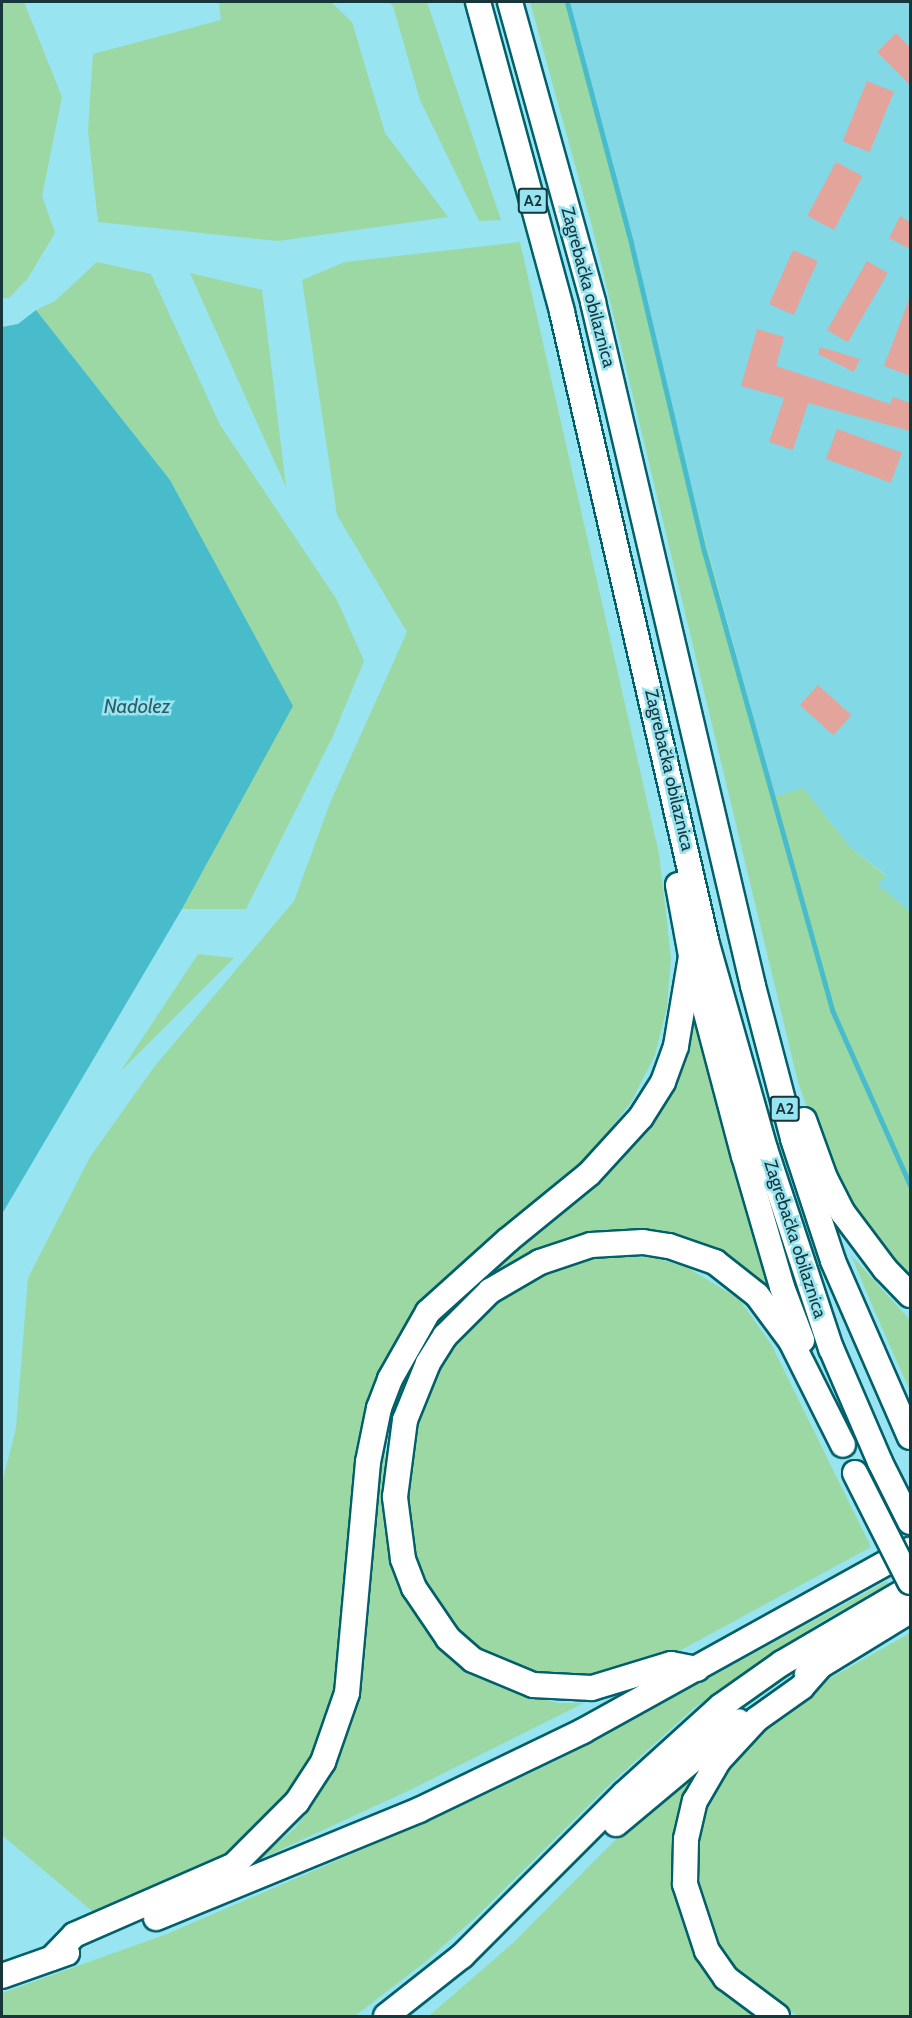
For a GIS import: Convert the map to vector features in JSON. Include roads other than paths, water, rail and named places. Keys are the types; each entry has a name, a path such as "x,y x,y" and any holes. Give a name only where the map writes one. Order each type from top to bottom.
{"highway":[{"name":"Zagrebačka obilaznica","path":"478,2 562,312 665,752 707,944 765,1149 831,1348 880,1462 910,1522"},
{"name":"Zagrebačka obilaznica","path":"510,2 599,325 723,858 793,1139 833,1261 910,1437"},
{"path":"665,752 662,792 691,956 782,1287 855,1473 910,1582"},
{"path":"723,858 825,1178 843,1213 885,1269 910,1295"},
{"path":"52,1958 74,1935 234,1864 297,1802 323,1762 347,1693 368,1462 390,1379 428,1312 508,1239 590,1174 641,1117 663,1082 676,1046 691,956"},
{"path":"697,1669 671,1664 592,1689 533,1685 473,1660 448,1638 414,1588 403,1559 396,1507 396,1468 402,1431 413,1393 445,1336 490,1291 540,1262 591,1245 643,1242 669,1246 715,1262 757,1295 791,1341 843,1445"},
{"path":"2,1976 283,1869 419,1810 583,1731 910,1550"},
{"path":"386,2016 462,1956 568,1849 721,1706 782,1663 910,1588"},
{"path":"568,1849 600,1840 699,1751 820,1666 910,1611"},
{"path":"777,2016 726,1978 707,1951 685,1884 686,1839 695,1801 719,1760 757,1719 802,1687 820,1666"}],"water":[{"name":"Nadolez","path":"36,310 170,480 293,706 182,909 2,1214 2,327 18,324"}],"waterway":[{"path":"567,2 631,243 704,551 832,1010 910,1185"}]}
